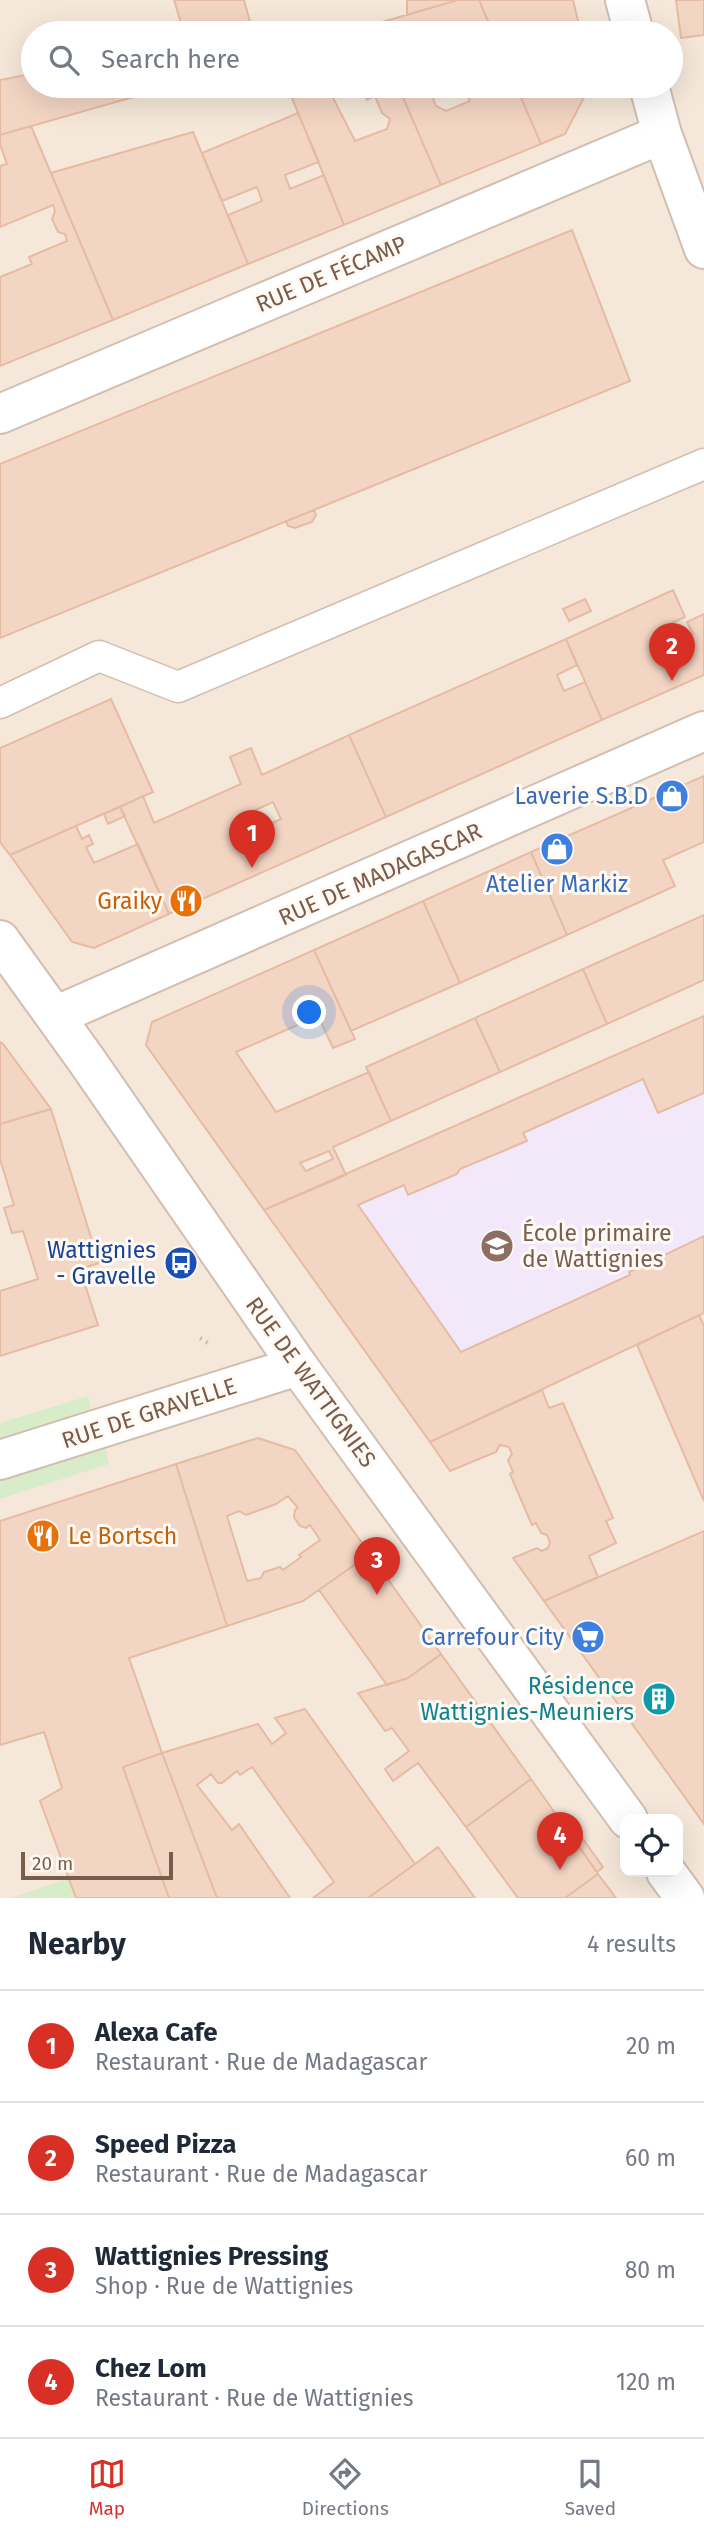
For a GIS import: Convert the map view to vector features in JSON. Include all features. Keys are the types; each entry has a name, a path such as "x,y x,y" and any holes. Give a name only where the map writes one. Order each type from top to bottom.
{"street":[{"path":"625,0 631,21"},
{"path":"652,98 662,134 704,249"},
{"name":"RUE DE FÉCAMP","path":"0,414 662,134"},
{"name":"RUE DE MADAGASCAR","path":"55,1016 704,731"},
{"name":"RUE DE WATTIGNIES","path":"7,961 55,1016 298,1366 624,1814"},
{"name":"RUE DE GRAVELLE","path":"0,1460 298,1366"},
{"path":"670,1877 685,1898"}],"lane":[{"path":"0,703 99,656 178,687 704,464"}],"shaded area":[{"path":"0,0 704,0 704,1898 0,1898"},
{"name":"École primaire de Wattignies","path":"704,1016 704,1313 430,1442 264,1210"}],"green space":[{"path":"88,1396 93,1419 0,1449 0,1423"},
{"path":"103,1438 109,1464 0,1499 0,1471"},
{"path":"69,1878 76,1898 11,1898"}],"building":[{"path":"174,0 244,0 250,21 180,21"},
{"path":"407,0 458,0 407,15"},
{"path":"458,0 479,0 488,21 386,21"},
{"path":"479,0 573,0 578,21 488,21"},
{"path":"676,0 704,0 704,35 683,38 683,21 679,21"},
{"path":"21,76 21,98 130,98 0,135 0,80"},
{"path":"292,98 333,98 355,141 387,129 390,119 382,113 376,98 403,98 441,185 344,225"},
{"path":"403,98 433,98 436,106 446,111 470,101 468,98 521,98 541,144 441,185"},
{"path":"521,98 584,98 565,134 541,144"},
{"path":"298,113 319,162 285,175 290,189 324,175 344,225 248,264 228,215 262,201 257,187 222,201 202,153"},
{"path":"31,126 113,320 0,366 0,277 32,264 29,257 67,241 65,234 58,232 52,219 55,211 53,205 0,227 0,166 7,164 0,144 0,135"},
{"path":"193,132 248,264 113,320 51,173"},
{"path":"572,230 630,381 0,638 0,464"},
{"path":"314,510 316,515 312,522 295,528 288,526 286,521"},
{"path":"673,590 685,617 665,626 672,642 693,634 687,622 704,614 704,675 602,720 566,639"},
{"path":"585,599 591,611 569,621 563,609"},
{"path":"566,639 577,665 557,675 564,691 585,682 602,720 386,817 349,735"},
{"path":"111,699 153,792 10,855 0,842 0,748"},
{"path":"349,735 386,817 169,914 120,807 143,796 154,823 241,784 230,757 251,748 262,775","holes":["273,802 281,819 261,828 253,811"]},
{"path":"704,776 704,842 663,860 675,886 567,935 531,852"},
{"path":"120,807 125,816 108,824 104,814"},
{"path":"76,826 82,839 89,835 93,844 86,847 94,863 138,844 169,914 94,948 72,942 10,855"},
{"path":"531,852 567,935 460,983 423,901"},
{"path":"423,901 460,983 351,1031 314,950"},
{"path":"704,915 704,980 607,1024 583,969"},
{"path":"314,950 355,1039 333,1048 318,1016 236,1052 276,1112 369,1072 391,1121 333,1147 346,1175 264,1210 146,1045 152,1022","holes":["329,1151 333,1159 306,1171 300,1163"]},
{"path":"583,969 607,1024 500,1072 475,1018"},
{"path":"704,1016 704,1093 658,1113 643,1079 523,1133 527,1141 460,1169 457,1174 408,1195 404,1185 358,1205 461,1352 630,1275 629,1272 704,1236 704,1313 430,1442 264,1210"},
{"path":"475,1018 500,1072 391,1121 366,1067"},
{"path":"0,1042 3,1044 51,1109 0,1124"},
{"path":"51,1109 99,1263 80,1269 98,1325 0,1356 0,1291 38,1279 23,1231 12,1233 4,1208 14,1205 0,1159 0,1124"},
{"path":"699,1315 704,1326 704,1501 637,1345"},
{"path":"542,1390 549,1408 563,1403 613,1518 606,1521 616,1543 589,1556 598,1577 544,1601 513,1558 537,1548 542,1551 548,1548 550,1542 536,1523 532,1525 522,1502 510,1474 513,1472 508,1460 512,1454 509,1447 500,1445 496,1452 450,1471 430,1442"},
{"path":"258,1438 295,1450 370,1554 303,1601 227,1626 176,1464","holes":["288,1496 298,1508 294,1517 300,1526 306,1528 310,1525 320,1540 283,1570 280,1567 264,1572 261,1578 247,1581 227,1516 239,1511 246,1515 276,1504"]},
{"path":"176,1464 227,1626 129,1658 162,1753 123,1767 169,1898 76,1898 40,1801 62,1788 44,1732 0,1745 0,1521"},
{"name":"Résidence Wattignies-Meuniers","path":"704,1531 704,1824 544,1601"},
{"path":"370,1554 441,1654 408,1678 387,1685 319,1590"},
{"path":"441,1654 531,1779 466,1827 418,1763 393,1781 385,1769 409,1751 392,1728 385,1731 358,1693 408,1678"},
{"path":"305,1709 415,1864 368,1898 313,1898 334,1882 252,1767 240,1775 237,1771 222,1783 218,1783 211,1774 197,1785 232,1830 239,1824 290,1898 217,1898 162,1753 258,1724 272,1744 286,1733 275,1718"},
{"path":"162,1753 217,1898 169,1898 123,1767"},
{"path":"531,1779 598,1874 565,1898 518,1898 466,1827"},
{"path":"575,1828 603,1867 597,1872 569,1832"},
{"path":"438,1847 475,1898 368,1898 415,1864"},
{"path":"598,1874 616,1898 565,1898"}],"place":[{"name":"Speed Pizza","path":"672,681"},
{"name":"Laverie S.B.D","path":"672,796"},
{"name":"Atelier Markiz","path":"557,849"},
{"name":"Alexa Cafe","path":"252,868"},
{"name":"Graiky","path":"186,901"},
{"name":"École primaire de Wattignies","path":"497,1246"},
{"name":"Wattignies - Gravelle","path":"181,1263"},
{"name":"Le Bortsch","path":"43,1536"},
{"name":"Wattignies Pressing","path":"377,1595"},
{"name":"Carrefour City","path":"588,1637"},
{"name":"Résidence Wattignies-Meuniers","path":"659,1699"},
{"name":"Chez Lom","path":"560,1870"}]}
